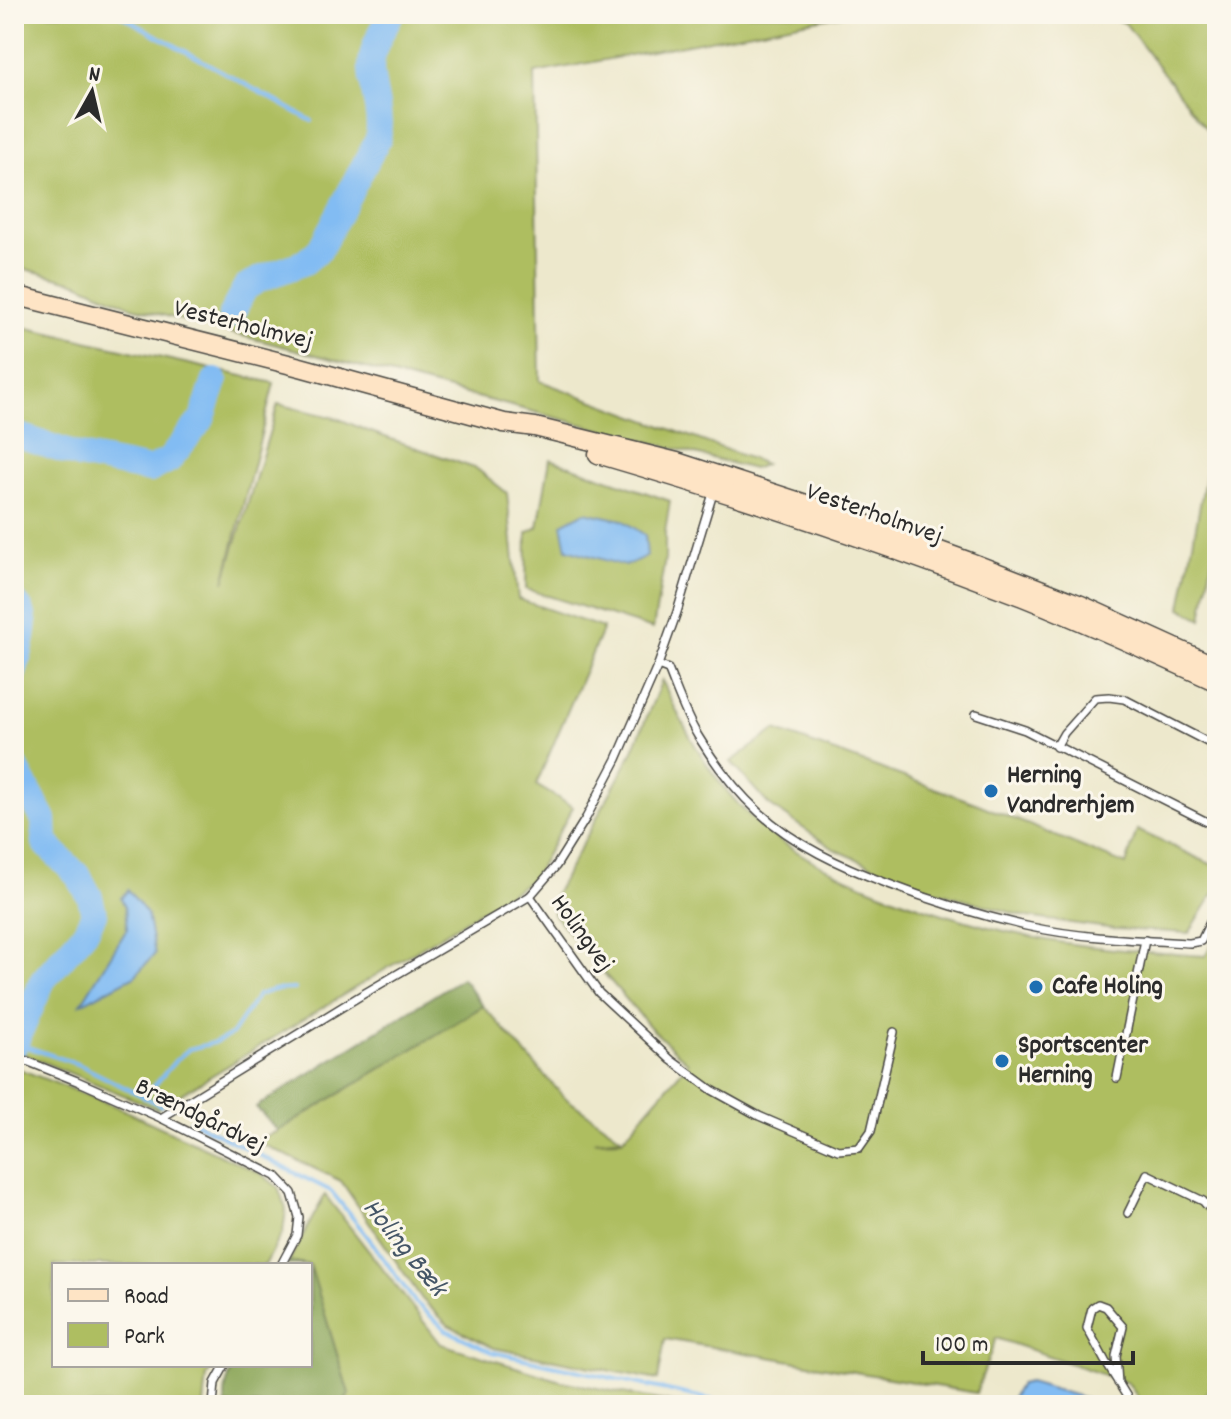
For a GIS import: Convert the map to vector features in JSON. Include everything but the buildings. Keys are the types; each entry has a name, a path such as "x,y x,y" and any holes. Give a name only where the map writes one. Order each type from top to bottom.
{"street":[{"name":"Vesterholmvej","path":"14,295 300,367 504,423 535,427 635,451 1025,598 1217,682"},
{"name":"Vesterholmvej","path":"716,482 837,514 1011,578 1081,605 1217,667"}],"lane":[{"path":"530,896 556,866 617,759 658,665 716,482"},
{"path":"658,665 668,669 698,736 759,812 803,845 852,870 966,911 1029,927 1116,939 1201,941 1217,908"},
{"path":"1056,747 1064,733 1095,698 1109,697 1124,699 1217,747"},
{"path":"976,714 1019,728 1217,827"},
{"name":"Holingvej","path":"161,1118 530,896 599,993 671,1060 712,1090 759,1116 838,1150 859,1148 871,1131 894,1032"},
{"path":"1117,1078 1145,940"},
{"name":"Brændgårdvej","path":"14,1056 161,1118 276,1176 292,1193 299,1217 297,1235 282,1263"},
{"path":"1128,1213 1147,1174 1203,1201 1217,1217"},
{"path":"1118,1383 1116,1356 1123,1327 1106,1307 1098,1304 1092,1308 1087,1328 1118,1383 1132,1405"},
{"path":"213,1405 215,1383 224,1367"}],"green space":[{"path":"14,14 847,14 535,73 540,381 765,464 753,469 132,307 78,283 14,266"},
{"path":"1099,14 1217,14 1217,143 1125,23"},
{"path":"14,325 274,383 224,582 278,404 339,419 477,469 507,493 518,599 603,628 536,785 573,807 533,879 157,1109 14,1050"},
{"path":"1217,413 1217,530 1202,619 1181,608"},
{"path":"550,459 670,501 665,559 653,629 526,589 527,533 538,527"},
{"path":"662,680 701,755 739,805 779,840 848,879 967,921 1074,944 1205,956 1217,934 1217,1373 1201,1404 1143,1405 1128,1383 996,1338 976,1393 665,1339 658,1380 494,1348 448,1325 422,1299 341,1181 256,1141 278,1131 483,1006 564,1097 622,1138 593,1141 622,1140 688,1063 651,1028 553,914 554,896 631,755"},
{"path":"775,730 978,804 1126,865 1137,830 1217,867 1217,888 1189,933 1115,929 1027,917 921,887 834,849 768,804 731,762"},
{"path":"462,978 483,1006 278,1131 256,1107"},
{"path":"14,1067 117,1107 260,1173 278,1187 286,1209 283,1232 266,1263 52,1263 52,1367 212,1367 207,1376 204,1405 14,1405"},
{"path":"325,1195 441,1344 561,1381 684,1405 343,1405 349,1394 312,1263 289,1261"},
{"path":"312,1272 349,1394 343,1405 226,1405 227,1385 233,1367 312,1367"}],"water":[{"path":"585,512 622,520 645,535 647,556 625,566 567,549 562,524"},
{"path":"128,890 147,914 155,954 135,976 81,1004 127,929 121,898"},
{"path":"1029,1382 1095,1401 1097,1405 1008,1405 1020,1384"}],"waterway":[{"path":"118,14 312,121"},
{"path":"231,315 245,288 305,262 320,249 378,139 379,121 371,61 391,14"},
{"path":"14,434 79,456 150,470 169,460 202,419 215,381"},
{"path":"14,602 20,608 24,625 14,672"},
{"path":"14,764 44,820 45,843 79,877 90,897 94,914 85,932 43,980 14,1046"},
{"path":"144,1098 189,1049 231,1035 258,995 273,990 294,989"},
{"name":"Holing Bæk","path":"16,1043 80,1065 162,1106"},
{"name":"Holing Bæk","path":"190,1120 331,1191 415,1302 446,1330 492,1352 736,1405"}],"place":[{"name":"Herning Vandrerhjem","path":"991,791"},
{"name":"Cafe Holing","path":"1036,987"},
{"name":"Sportscenter Herning","path":"1002,1061"}]}
